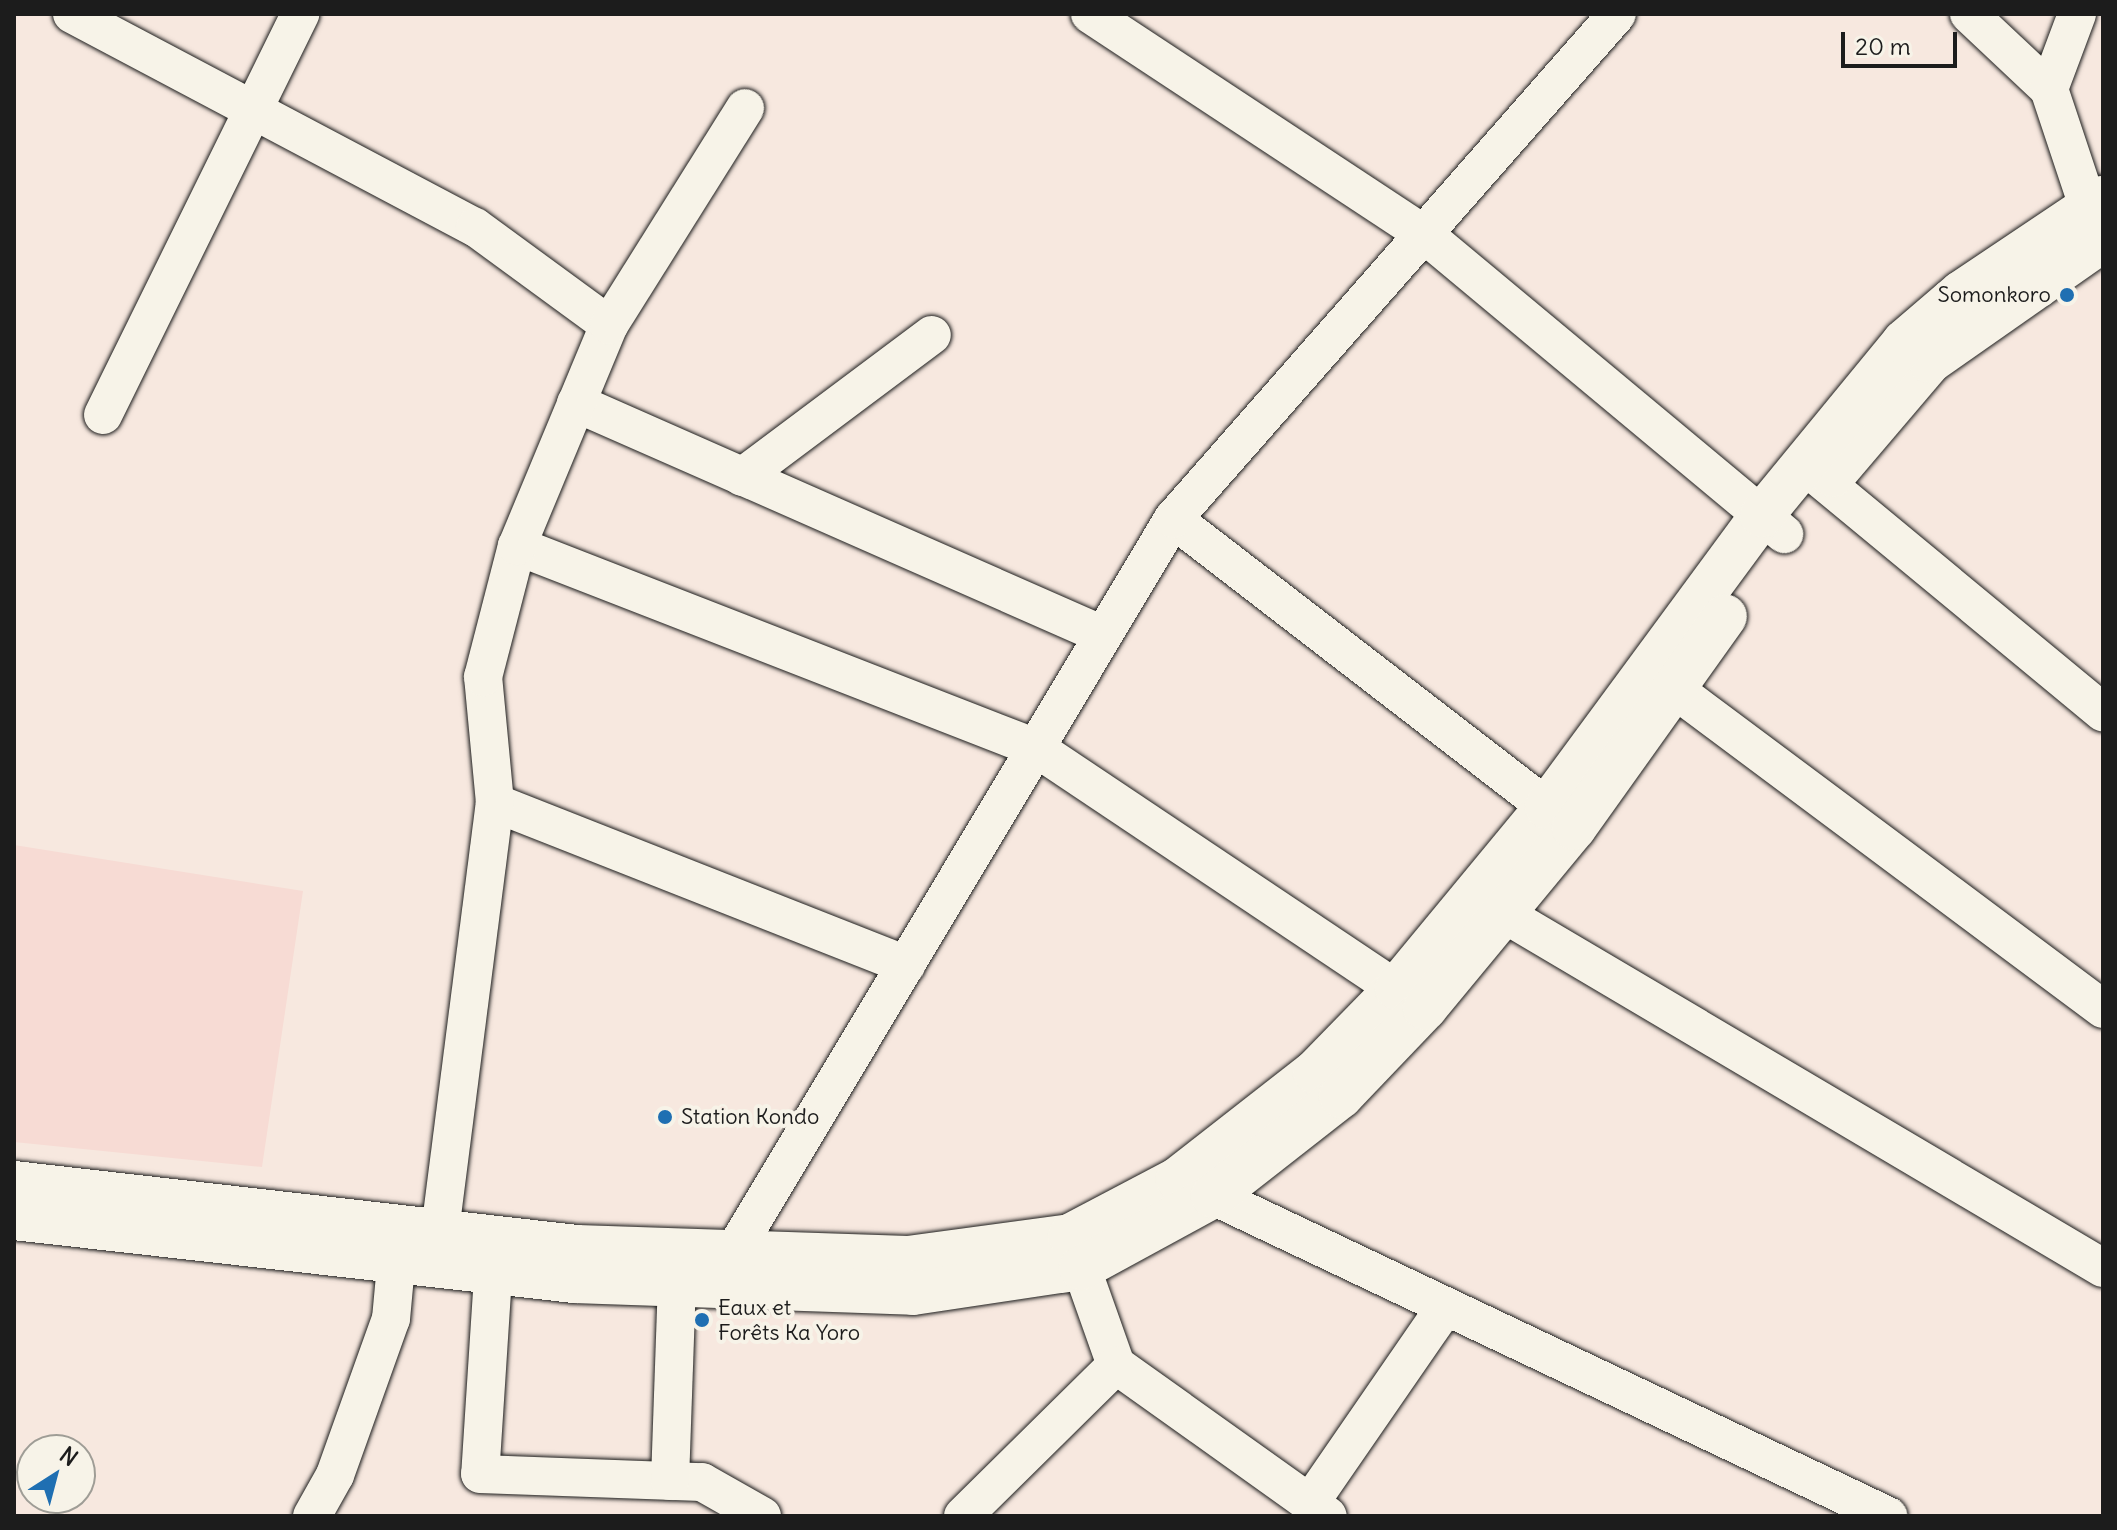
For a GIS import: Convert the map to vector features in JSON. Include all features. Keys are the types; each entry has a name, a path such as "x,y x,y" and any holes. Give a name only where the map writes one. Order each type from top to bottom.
{"main road":[{"path":"14,1183 412,1240 494,1255 701,1268 913,1293 1076,1252 1195,1188 1341,1096 1411,998 1560,817 1773,524 1815,474 1930,361 2099,222"},
{"path":"14,1218 412,1240"}],"street":[{"path":"72,14 251,113 475,227 609,325"},
{"path":"103,415 300,14"},
{"path":"1090,14 1424,234 1773,524"},
{"path":"670,1481 701,1268 906,965 1173,519 1617,14"},
{"path":"1969,14 2049,89 2099,222"},
{"path":"2049,89 2077,14"},
{"path":"312,1516 335,1475 391,1319 412,1240 495,803 483,677 517,546 609,325 745,108"},
{"path":"742,477 932,335"},
{"path":"576,403 1103,635"},
{"path":"1815,474 2103,712"},
{"path":"1173,519 1560,817"},
{"path":"517,546 1036,748 1411,998"},
{"path":"1661,679 2103,1009"},
{"path":"495,803 906,965"},
{"path":"1488,904 2103,1268"},
{"path":"1195,1188 1888,1516"},
{"path":"1076,1252 1116,1365 1319,1510 1445,1307"},
{"path":"494,1255 480,1474 702,1482 762,1516"},
{"path":"963,1516 1116,1365"}],"shaded area":[{"path":"14,845 303,891 262,1167 14,1142"}],"place":[{"name":"Somonkoro","path":"2067,295"},
{"name":"Station Kondo","path":"665,1117"},
{"name":"Eaux et Forêts Ka Yoro","path":"702,1320"}]}
